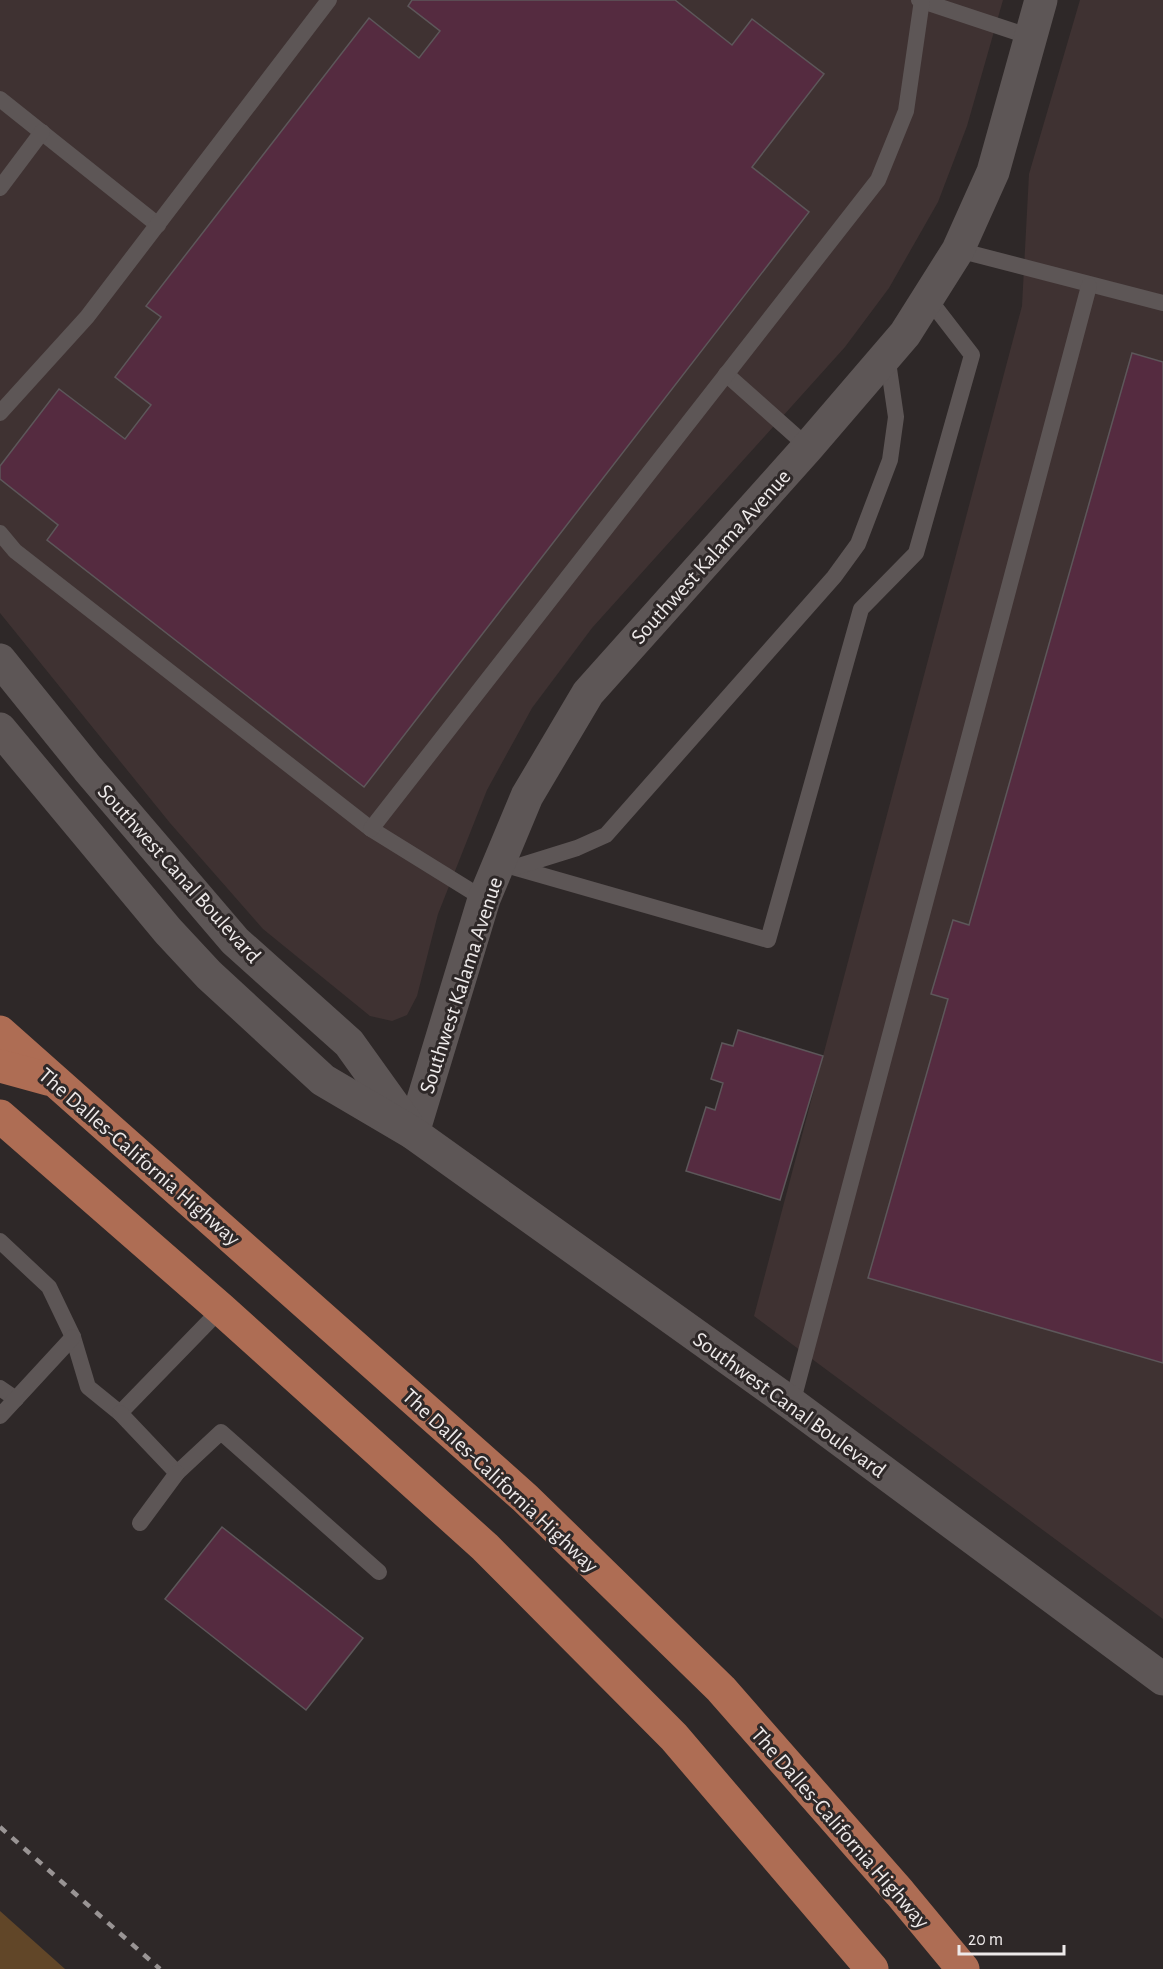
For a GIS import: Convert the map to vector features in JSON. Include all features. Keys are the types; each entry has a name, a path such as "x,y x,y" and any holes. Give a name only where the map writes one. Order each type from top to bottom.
{"highway":[{"name":"The Dalles-California Highway","path":"0,1032 525,1498 721,1689 900,1893 963,1969"},
{"path":"0,1066 55,1081"},
{"path":"0,1116 220,1309 485,1547 674,1737 872,1969"}],"main road":[{"name":"Southwest Kalama Avenue","path":"413,1133 484,899 507,865 527,796 588,693 808,447 905,333 928,298 958,250 993,172 1041,0"},
{"name":"Southwest Canal Boulevard","path":"0,660 88,769 235,941 349,1043 413,1133"},
{"name":"Southwest Canal Boulevard","path":"0,729 160,922 209,975 323,1080 413,1133 792,1404 1163,1679"}],"lane":[{"path":"0,413 87,317 329,0"},
{"path":"371,829 878,180 906,111 921,1 1031,37"},
{"path":"0,99 158,225"},
{"path":"0,188 42,132"},
{"path":"958,250 1089,286 1163,303"},
{"path":"792,1404 1089,286"},
{"path":"507,865 768,940 861,609 916,553 972,356 928,298"},
{"path":"507,865 577,848 606,835 834,577 858,544 876,502 892,450 897,417 887,354"},
{"path":"726,374 808,447"},
{"path":"0,533 15,551 371,829 484,899"},
{"path":"0,1241 49,1287 73,1337 88,1386 120,1413 177,1473"},
{"path":"120,1413 220,1309"},
{"path":"0,1414 73,1337"},
{"path":"0,1388 16,1399"},
{"path":"141,1523 177,1473 221,1432 379,1572"}],"shaded area":[{"path":"0,0 1003,0 967,126 938,202 889,288 845,347 592,628 532,708 487,790 438,914 417,996 407,1015 392,1021 370,1016 263,929 170,823 0,613"},
{"path":"1080,0 1163,0 1163,1619 754,1316 1022,306 1029,174"},
{"path":"0,1911 65,1969 0,1969"}],"building":[{"path":"412,0 675,0 732,45 752,19 824,74 752,167 809,212 364,787 47,540 58,525 0,479 0,466 59,389 125,439 151,405 115,377 161,317 146,306 369,18 419,58 440,31 408,6"},
{"path":"1132,353 1163,362 1163,1363 868,1278 948,999 931,994 953,920 969,925"},
{"path":"738,1030 823,1056 780,1200 686,1171 706,1107 715,1110 723,1083 711,1079 722,1043 733,1046"},
{"path":"222,1527 363,1638 306,1710 165,1599"}],"railway":[{"path":"0,1827 160,1969"}]}
